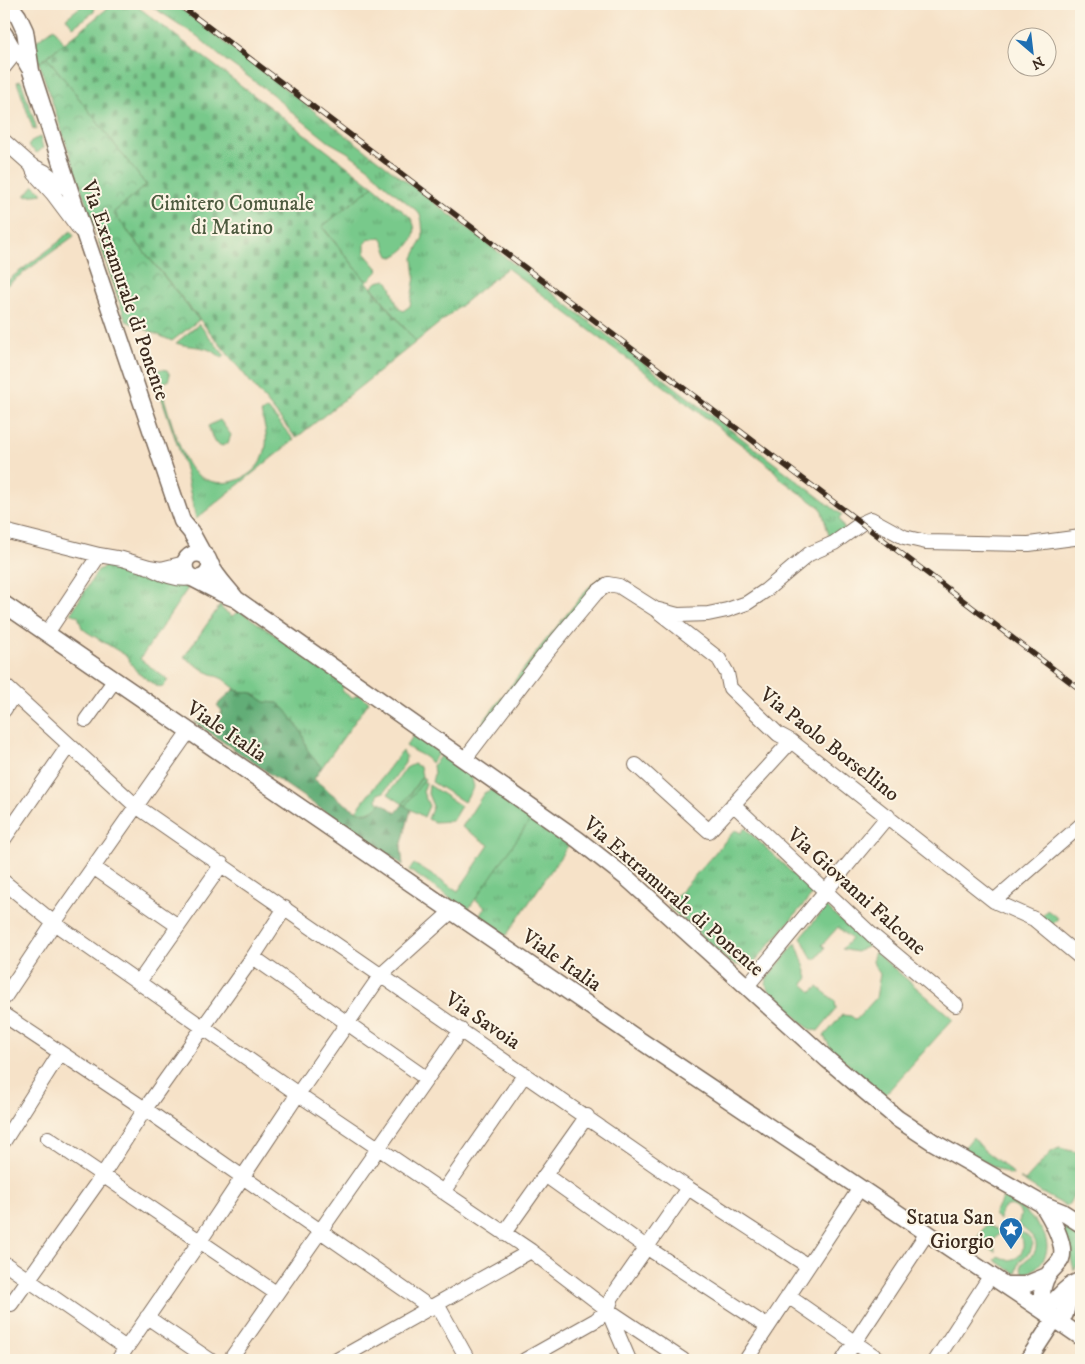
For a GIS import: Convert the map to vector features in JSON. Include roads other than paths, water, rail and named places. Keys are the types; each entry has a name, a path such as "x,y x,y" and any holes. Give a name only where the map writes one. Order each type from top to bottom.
{"main road":[{"name":"Via Extramurale di Ponente","path":"12,9 25,30 22,50"},
{"name":"Via Extramurale di Ponente","path":"4,34 22,50 31,71 68,199 86,239 182,521 186,560 185,569 192,578 236,599 577,839 628,879 828,1060 898,1119 933,1142 1081,1224"},
{"name":"Via Extramurale di Ponente","path":"182,521 191,532 207,560 236,599"},
{"path":"186,560 192,554 198,553 207,560 209,572 199,579 192,578"},
{"name":"Viale Italia","path":"4,604 114,681 453,910 635,1037 1081,1337"},
{"path":"1042,1204 1056,1229 1061,1246 1061,1259 1070,1278 1079,1279 1069,1297 1065,1314 1048,1315"},
{"path":"1028,1360 1048,1315 1042,1291 1047,1276 1061,1259"},
{"path":"1006,1285 1026,1285 1047,1276"}],"street":[{"path":"4,66 22,50"},
{"path":"4,141 31,165 46,172 68,199"},
{"path":"465,759 542,658 596,593 608,584 619,586 655,609 678,615 693,616 727,610 747,602 765,591 809,554 834,543 871,519 904,537 926,542 1029,544 1081,537"},
{"path":"4,531 161,569 186,560"},
{"path":"46,633 98,555"},
{"path":"149,567 169,577 192,578"},
{"name":"Via Paolo Borsellino","path":"655,609 720,660 727,673 730,688 778,734 791,741 994,901 1034,919 1081,958"},
{"path":"86,720 114,681"},
{"name":"Via Savoia","path":"4,684 136,806 587,1116 688,1188 808,1266"},
{"path":"4,710 14,694"},
{"path":"4,998 54,923 189,731"},
{"path":"636,765 709,831 791,741"},
{"path":"4,839 69,746"},
{"name":"Via Giovanni Falcone","path":"733,804 872,935 956,1005"},
{"path":"747,986 888,816"},
{"path":"994,901 1081,825"},
{"path":"139,982 222,864"},
{"path":"93,867 178,926"},
{"path":"4,882 54,923 298,1094 531,1251 608,1310 683,1360"},
{"path":"11,1304 102,1176 285,908"},
{"path":"118,1360 381,975 453,910"},
{"path":"253,957 427,1079"},
{"path":"4,1015 146,1109 242,1177 434,1306 468,1360"},
{"path":"230,1360 461,1030"},
{"path":"4,1141 60,1053"},
{"path":"443,1192 525,1074"},
{"path":"504,1233 587,1116"},
{"path":"48,1138 276,1293"},
{"path":"545,1176 646,1247 768,1327"},
{"path":"525,1360 596,1320 608,1310 612,1297 688,1188"},
{"path":"746,1360 860,1188"},
{"path":"843,1360 928,1233"},
{"path":"337,1360 531,1251"},
{"path":"4,1263 126,1348"},
{"path":"936,1360 991,1275"},
{"path":"788,1296 880,1360"},
{"path":"608,1310 629,1360"},
{"path":"147,1317 210,1360"}],"railway":[{"path":"178,4 1081,690"}],"place":[{"name":"Statua San Giorgio","path":"1011,1250"}],"park label":[{"name":"Cimitero Comunale di Matino","path":"232,215"}]}
